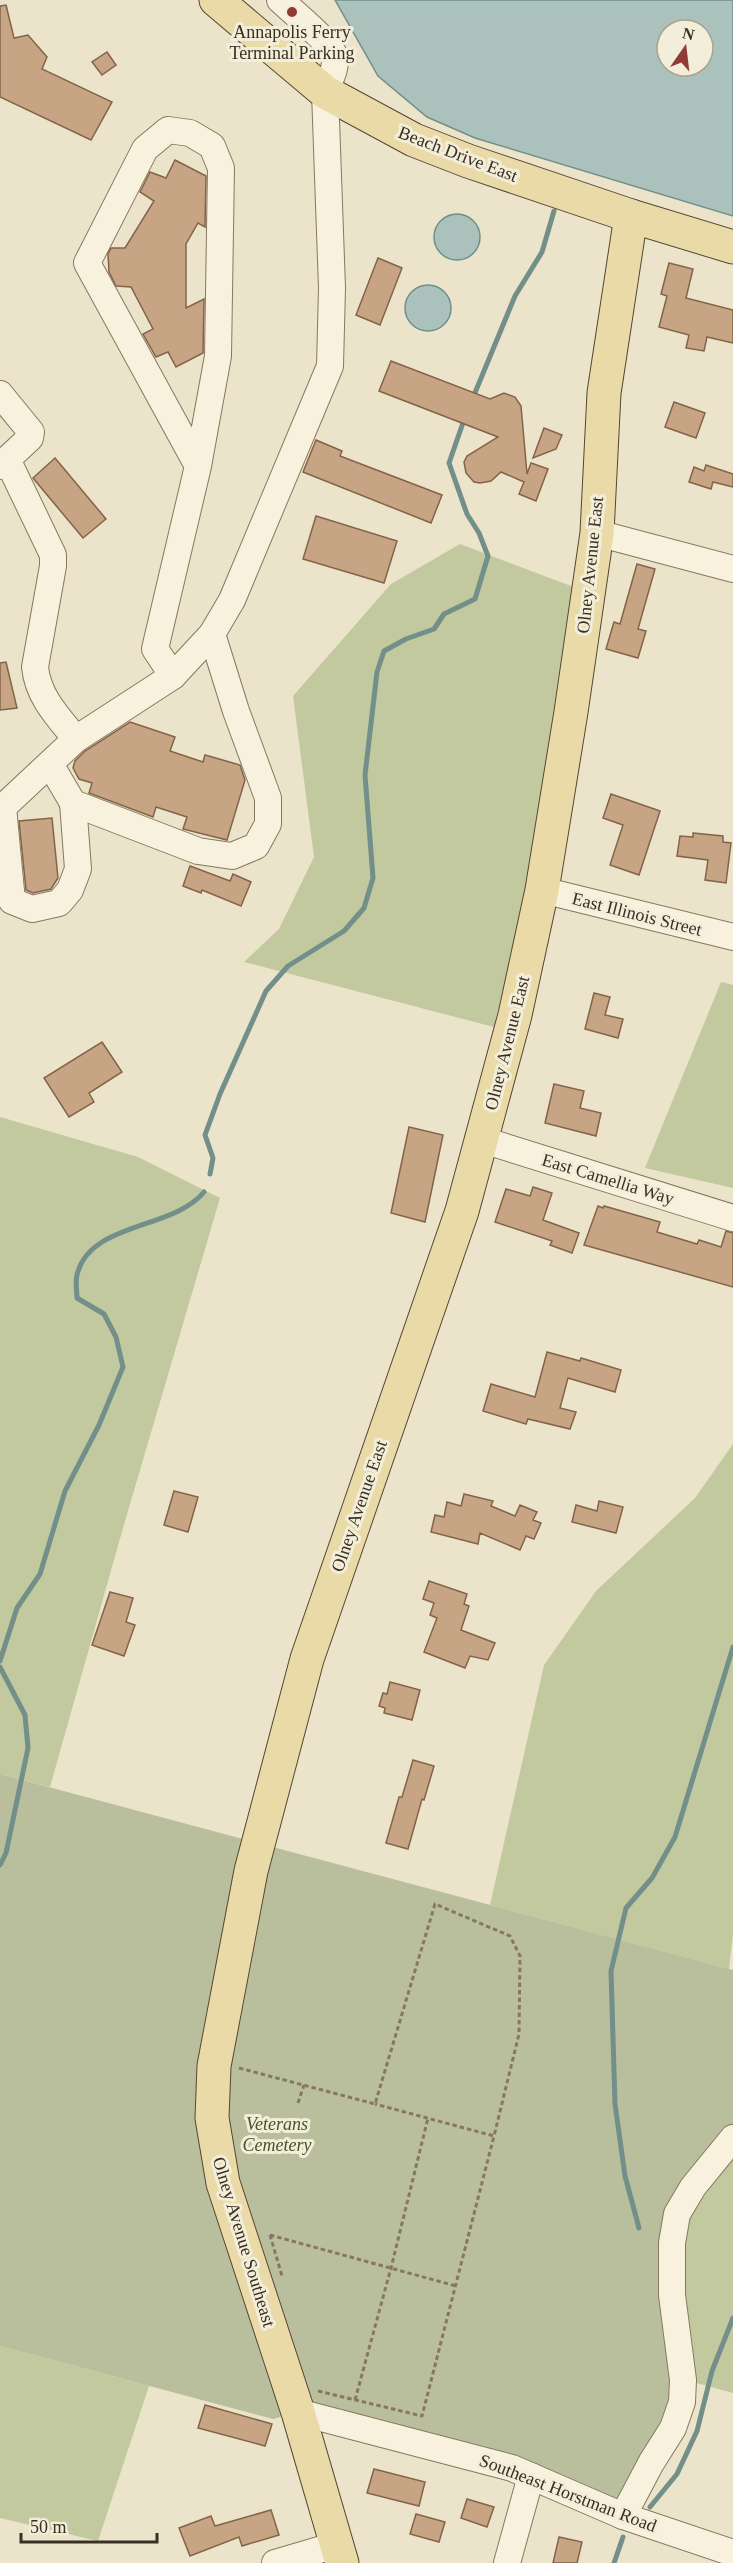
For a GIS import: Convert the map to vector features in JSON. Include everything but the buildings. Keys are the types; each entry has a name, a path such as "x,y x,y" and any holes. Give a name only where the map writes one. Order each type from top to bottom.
{"main road":[{"name":"Beach Drive East","path":"216,0 325,92 414,140 468,161 631,216 733,247"},
{"name":"Olney Avenue East","path":"257,1843 322,1610 462,1211 504,1061 542,890 597,533 604,393 631,216"},
{"name":"Olney Avenue Southeast","path":"257,1843 214,2061 212,2118 223,2183 308,2401 339,2554"}],"street":[{"path":"50,764 73,803 78,868 70,890 59,903 32,909 12,901 1,809 76,739 173,676 212,634 232,600 330,366 332,288 325,92 333,71 335,56 328,45 280,0"},
{"path":"173,676 155,649 198,466 218,356 221,168 212,146 190,133 168,130 145,149 87,263 198,466"},
{"path":"0,394 31,432 30,438 4,463 52,555 53,566 35,667 36,681 46,702 76,739"},
{"path":"597,533 733,569"},
{"path":"73,803 198,851 232,856 256,846 268,824 268,798 236,711 212,634"},
{"name":"East Illinois Street","path":"542,890 733,937"},
{"name":"East Camellia Way","path":"483,1140 733,1218"},
{"path":"623,2516 651,2463 673,2428 682,2402 683,2380 672,2295 672,2243 677,2214 693,2187 733,2138"},
{"name":"Southeast Horstman Road","path":"308,2401 437,2447 512,2468 623,2516 733,2553"},
{"path":"507,2563 531,2476"},
{"path":"275,2563 339,2554"}],"path":[{"path":"308,2401 355,2400 422,2416 519,2034 520,1956 510,1936 435,1904 375,2104"},
{"path":"214,2061 494,2136"},
{"path":"298,2103 304,2085"},
{"path":"355,2400 428,2118"},
{"path":"284,2280 270,2235 456,2286"}],"green space":[{"path":"460,544 579,589 528,886 494,1027 244,962 279,929 314,857 293,696 391,584"},
{"path":"721,982 733,985 733,1188 645,1168"},
{"path":"0,1117 138,1157 220,1198 50,1787 0,1774"},
{"path":"733,1444 733,1934 729,1969 490,1905 544,1665 596,1591 695,1498"},
{"name":"Veterans Cemetery","path":"0,1774 733,1970 733,2138 677,2214 683,2380 623,2516 298,2412 273,2419 0,2346"},
{"path":"733,2154 733,2393 693,2382 684,2330 683,2216"},
{"path":"0,2346 149,2386 98,2541 0,2518"}],"water":[{"path":"335,0 733,0 733,216 475,138 427,117 378,76"},
{"path":"457,214 473,221 480,237 473,253 457,260 441,253 434,237 441,221"},
{"path":"428,285 444,292 451,308 444,324 428,331 412,324 405,308 412,292"}],"waterway":[{"path":"472,400 515,296 542,252 554,211"},
{"path":"210,1174 213,1158 205,1135 220,1094 266,991 288,966 344,931 364,908 373,878 365,775 377,672 384,651 406,639 434,629 444,614 475,599 488,556 479,533 467,514 449,463 465,417"},
{"path":"0,1661 17,1608 40,1574 65,1491 99,1425 123,1367 116,1337 104,1314 77,1298 77,1275 85,1258 98,1245 114,1235 173,1214 204,1192"},
{"path":"639,2228 625,2176 615,2104 611,1971 626,1908 652,1878 675,1837 733,1647"},
{"path":"0,1667 25,1715 28,1748 6,1853 0,1865"},
{"path":"650,2507 677,2474 697,2431 712,2371 733,2318"},
{"path":"614,2563 623,2537"}],"place":[{"name":"Annapolis Ferry Terminal Parking","path":"292,12"}]}
